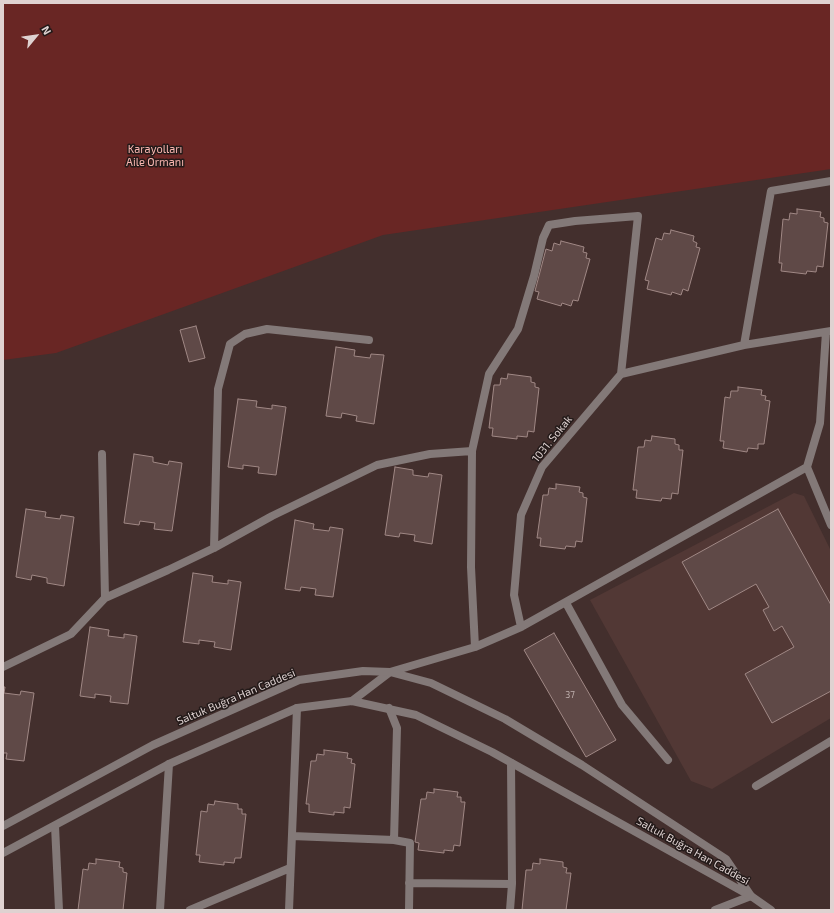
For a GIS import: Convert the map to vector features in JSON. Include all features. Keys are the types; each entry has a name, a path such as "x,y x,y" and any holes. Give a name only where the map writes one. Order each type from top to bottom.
{"street":[{"path":"744,345 771,191 831,181"},
{"path":"475,647 471,567 472,451 489,374 518,329 534,276 543,238 549,225 575,221 638,216 621,374 744,345 829,332 820,423 807,467 831,525"},
{"path":"214,548 218,388 230,344 245,334 268,329 369,340"},
{"name":"1031. Sokak","path":"521,627 514,595 521,515 542,467 621,374"},
{"path":"3,667 71,634 105,598 214,548 272,516 377,465 430,454 472,451"},
{"path":"102,454 105,598"},
{"path":"352,701 390,672 475,647 521,627 807,467"},
{"path":"566,603 622,705 668,760"},
{"name":"Saltuk Buğra Han Caddesi","path":"3,826 153,745 299,680 363,671 390,672 431,683 505,719 582,765 726,859 751,896"},
{"name":"Saltuk Buğra Han Caddesi","path":"3,853 169,764 297,708 352,701 416,715 511,763 751,896"},
{"path":"289,910 297,708"},
{"path":"389,708 397,728 394,840"},
{"path":"756,786 831,741"},
{"path":"510,910 512,884 511,763"},
{"path":"160,910 169,764"},
{"path":"55,826 59,910"},
{"path":"292,836 394,840 410,843 409,910"},
{"path":"190,910 290,868"},
{"path":"409,883 512,884"},
{"path":"714,910 751,896 771,910"}],"shaded area":[{"path":"794,493 804,496 831,551 831,718 712,789 691,781 590,600"}],"green space":[{"name":"Karayolları Aile Ormanı","path":"3,3 831,3 831,169 383,235 56,353 3,360"}],"building":[{"path":"797,209 821,212 820,217 824,218 824,222 828,223 823,267 817,266 816,272 807,271 806,274 781,271 782,263 779,263 783,219 789,220 790,213 797,214"},
{"path":"671,230 694,236 693,241 697,243 696,247 700,248 688,291 683,289 681,295 672,292 671,295 647,289 649,281 645,280 656,238 662,240 664,233 670,234"},
{"path":"561,241 584,247 583,252 587,253 586,258 590,259 578,301 573,300 571,306 562,303 561,306 537,299 539,292 535,291 546,249 552,251 554,243 560,245"},
{"path":"196,326 205,358 189,362 180,330"},
{"path":"336,347 355,350 354,356 370,358 371,354 384,355 374,424 356,421 357,416 342,413 341,418 326,416"},
{"path":"508,374 531,377 531,382 535,383 535,387 539,388 534,432 528,431 527,437 517,436 517,439 492,436 493,428 489,428 494,385 500,385 501,378 507,379"},
{"path":"738,387 762,390 761,395 766,396 765,400 770,401 764,444 758,444 758,449 748,448 747,452 723,448 724,441 720,441 725,397 730,398 731,391 738,391"},
{"path":"238,399 257,401 256,407 272,409 272,405 286,407 276,475 258,473 259,467 243,465 243,469 228,467"},
{"path":"652,436 675,439 675,444 679,445 679,450 683,450 678,494 672,493 671,499 662,498 661,501 636,498 637,490 633,490 638,447 644,447 645,440 651,441"},
{"path":"134,454 153,457 153,462 168,465 169,461 182,463 172,531 154,529 155,523 140,521 139,525 124,523"},
{"path":"395,467 413,470 413,475 428,477 429,473 442,475 432,544 414,541 415,535 400,533 399,537 385,535"},
{"path":"556,484 580,487 579,492 583,493 583,497 587,498 582,542 576,541 575,547 566,546 565,549 540,546 541,538 537,538 543,495 548,495 549,488 556,489"},
{"path":"26,509 46,512 45,517 60,519 61,515 74,517 64,586 47,583 47,578 32,575 31,580 16,577"},
{"path":"778,509 831,605 831,691 772,723 745,674 794,647 782,626 774,631 763,610 769,607 756,584 709,610 682,562"},
{"path":"295,520 314,524 313,529 329,531 330,527 343,529 333,597 315,595 316,589 301,587 300,591 285,589"},
{"path":"193,573 213,576 212,582 228,584 228,580 241,582 231,650 214,647 215,642 199,640 199,644 183,642"},
{"path":"90,627 109,630 108,636 124,638 124,634 137,636 128,704 110,702 111,696 95,694 95,698 80,696"},
{"path":"554,633 616,740 586,757 524,650"},
{"path":"3,687 5,687 4,693 20,695 21,691 34,693 24,761 6,759 7,753 3,753"},
{"path":"324,750 348,753 347,758 352,759 351,763 355,764 350,808 344,807 344,813 334,812 334,815 309,812 309,804 306,804 311,761 316,761 317,754 324,755"},
{"path":"434,789 458,792 457,797 461,797 461,802 465,802 460,846 454,845 453,851 444,850 444,853 418,850 419,843 415,842 421,799 426,799 427,792 434,793"},
{"path":"215,801 238,804 238,809 242,809 242,814 246,814 241,858 235,858 234,863 224,862 224,865 199,862 200,855 196,855 201,811 207,812 208,804 214,805"},
{"path":"96,859 120,862 119,867 123,868 123,872 127,873 123,910 78,910 83,869 88,870 89,863 96,864"},
{"path":"540,859 563,862 563,867 567,868 566,873 571,873 566,910 522,910 526,870 532,870 533,863 540,864"}]}
